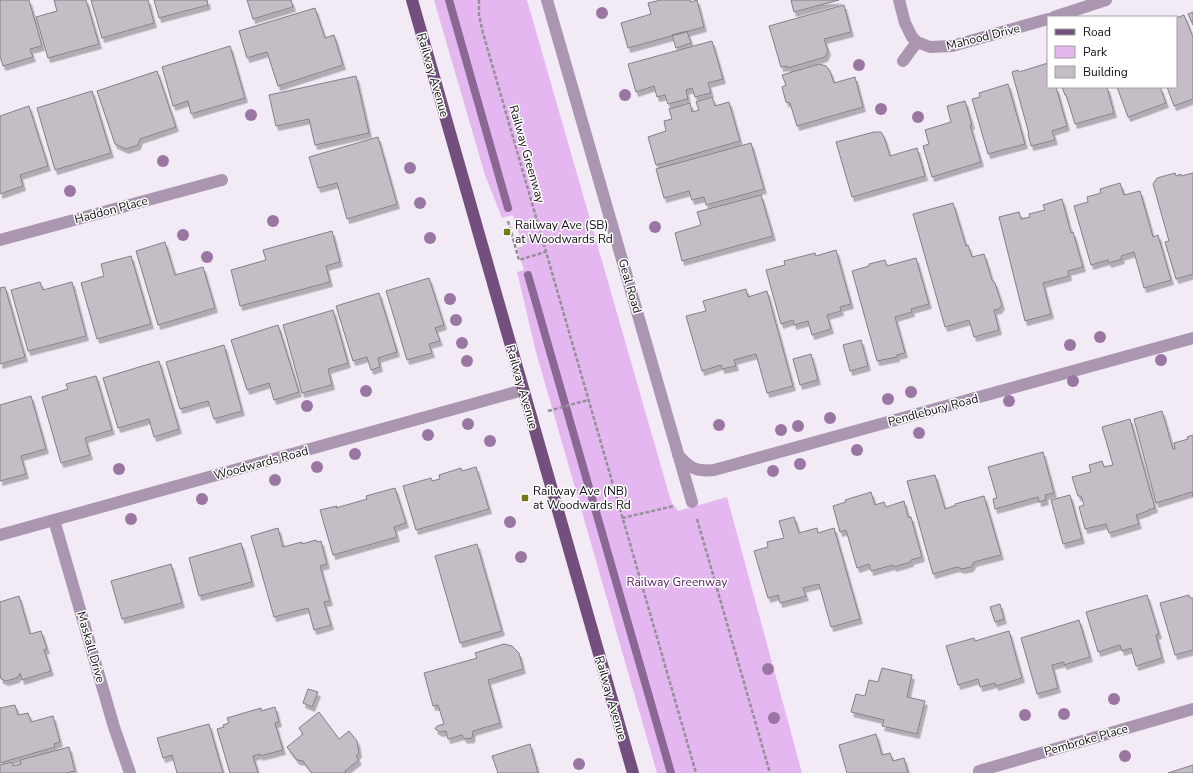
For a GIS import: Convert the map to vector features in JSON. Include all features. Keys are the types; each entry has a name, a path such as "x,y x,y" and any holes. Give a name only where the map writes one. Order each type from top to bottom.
{"main road":[{"name":"Railway Avenue","path":"412,0 522,390 633,773"}],"street":[{"name":"Geal Road","path":"547,0 692,502"},
{"path":"899,0 909,31 917,42 903,61"},
{"path":"1057,16 1106,0"},
{"name":"Mahood Drive","path":"917,42 930,47 952,46 1047,19"},
{"name":"Haddon Place","path":"0,240 222,180"},
{"name":"Pendlebury Road","path":"678,454 690,467 704,472 714,470 1193,338"},
{"name":"Woodwards Road","path":"0,535 522,390"},
{"name":"Maskall Drive","path":"54,520 114,727 130,773"},
{"name":"Pembroke Place","path":"979,771 1193,709"}],"path":[{"name":"Railway Greenway","path":"479,0 479,16 483,33 696,773"},
{"path":"508,221 519,260 545,252"},
{"path":"546,411 588,400"},
{"path":"622,518 692,502 770,773"}],"green space":[{"name":"Railway Greenway","path":"434,0 527,0 671,501 678,511 727,497 802,773 657,773 536,352 517,272 524,270 517,248 523,246 513,215 502,218 485,175"}],"building":[{"path":"0,0 29,0 42,46 30,49 33,57 3,66 0,56"},
{"path":"54,0 86,0 99,44 48,58 36,17 57,11"},
{"path":"91,0 148,0 154,23 102,38"},
{"path":"154,0 207,0 208,5 159,18"},
{"path":"247,0 291,0 293,7 253,19"},
{"path":"661,0 690,0 691,2 697,0 704,27 628,48 621,23 651,14 648,3"},
{"path":"791,0 839,0 794,12"},
{"path":"844,5 851,32 824,39 828,51 825,57 788,68 787,66 781,67 769,26"},
{"path":"315,8 325,38 334,35 343,65 278,86 267,52 247,58 239,31"},
{"path":"1193,12 1193,25 1188,14"},
{"path":"1184,15 1193,37 1193,99 1174,106 1167,88 1177,88 1177,18"},
{"path":"687,31 691,43 676,48 672,35"},
{"path":"712,41 723,79 708,83 711,93 695,97 692,88 686,90 688,99 668,104 665,95 657,97 654,86 636,92 628,64"},
{"path":"230,46 245,98 191,114 188,101 173,106 162,67"},
{"path":"1047,63 1047,88 1056,88 1067,126 1052,131 1055,140 1031,146 1012,72 1018,70 1019,72"},
{"path":"819,64 826,66 830,71 834,83 855,77 863,107 797,126 790,103 786,102 782,87 786,85 782,75"},
{"path":"157,71 176,127 140,139 138,145 126,149 115,144 97,91"},
{"path":"356,76 369,133 315,145 309,119 276,126 269,95"},
{"path":"1008,84 1025,144 988,154 972,99 980,97 979,93"},
{"path":"1062,88 1107,88 1114,113 1075,124"},
{"path":"1117,88 1160,88 1166,103 1128,117"},
{"path":"92,91 111,153 55,170 37,108"},
{"path":"712,97 715,106 729,102 740,141 656,165 648,137 666,131 664,121 672,119 669,109 690,103 692,112 699,110 696,102"},
{"path":"965,101 972,125 970,125 981,162 932,177 923,146 929,144 925,130 951,122 947,106"},
{"path":"29,106 48,166 20,175 23,186 0,194 0,116"},
{"path":"874,132 881,132 890,156 917,148 925,176 852,197 836,142"},
{"path":"378,137 397,204 347,219 337,183 318,188 309,157"},
{"path":"751,143 764,189 706,205 704,197 692,200 689,191 664,198 656,169"},
{"path":"1175,173 1176,176 1181,174 1181,176 1193,173 1193,274 1176,279 1165,242 1169,241 1153,184 1157,178"},
{"path":"1120,183 1124,195 1140,191 1153,237 1158,235 1171,280 1144,288 1134,252 1121,256 1122,259 1109,263 1108,260 1091,265 1074,206 1088,202 1087,197 1101,193 1100,189"},
{"path":"761,195 773,236 682,261 675,233 701,225 697,212"},
{"path":"1062,199 1071,233 1073,232 1083,267 1068,271 1069,276 1043,283 1051,314 1025,321 999,217 1019,212 1021,219 1030,217 1029,214 1045,210 1043,205"},
{"path":"953,203 966,246 968,245 972,257 984,254 1002,305 999,309 994,310 999,330 974,337 969,320 945,327 913,214"},
{"path":"332,231 340,262 326,266 330,282 240,306 231,270 266,260 263,250"},
{"path":"165,242 175,275 203,267 215,308 158,325 136,251"},
{"path":"836,250 851,304 840,307 841,311 827,315 831,329 812,335 808,321 794,325 793,320 781,324 766,270 785,265 784,261 815,253 816,256"},
{"path":"131,256 151,324 97,339 81,283 104,276 101,264"},
{"path":"916,258 929,304 911,309 912,312 895,317 905,353 897,355 897,357 877,361 852,271 869,266 869,264 885,260 887,266"},
{"path":"429,278 444,325 435,328 440,341 429,344 432,353 407,360 386,291"},
{"path":"40,282 43,290 72,282 86,336 28,351 11,290"},
{"path":"5,287 25,357 0,364 0,288"},
{"path":"746,289 748,297 767,291 793,386 767,393 756,354 734,360 736,366 722,369 721,365 702,371 686,316 706,311 703,301"},
{"path":"379,293 397,352 378,358 380,367 371,370 367,357 353,361 336,306"},
{"path":"333,310 348,363 328,369 332,385 302,393 283,325"},
{"path":"278,325 299,392 274,400 269,383 247,390 231,340"},
{"path":"861,340 868,366 850,371 843,345"},
{"path":"224,345 242,411 214,419 208,401 180,409 166,362"},
{"path":"811,354 818,380 800,385 793,359"},
{"path":"159,361 179,429 154,437 149,419 118,428 103,378"},
{"path":"96,376 112,430 85,438 90,455 61,463 42,397 68,389 66,384"},
{"path":"31,396 46,449 21,456 26,474 0,481 0,405"},
{"path":"1162,411 1173,449 1175,449 1174,443 1188,439 1187,437 1193,435 1193,497 1192,492 1156,503 1134,419"},
{"path":"1130,419 1155,508 1136,515 1139,524 1109,533 1106,524 1085,529 1079,507 1084,505 1081,496 1078,496 1072,477 1091,472 1089,465 1102,461 1104,467 1113,465 1102,427"},
{"path":"1043,452 1054,493 1045,495 1046,500 1039,502 1038,497 995,509 993,499 997,498 988,467"},
{"path":"476,467 489,509 416,530 403,486 431,478 432,481 440,479 439,475 461,468 462,471"},
{"path":"935,475 945,509 956,505 955,504 984,496 1001,555 974,562 971,567 962,569 957,567 933,574 907,481"},
{"path":"395,488 406,523 394,527 397,537 333,555 320,510 337,506 336,508 367,499 366,496"},
{"path":"871,492 875,505 884,502 886,507 904,501 908,517 911,517 922,557 894,567 893,565 871,571 869,564 857,568 846,530 840,532 833,506 846,502 845,500"},
{"path":"1070,495 1082,539 1063,544 1051,500"},
{"path":"794,517 799,533 817,528 818,533 834,528 860,619 831,627 819,584 803,588 806,596 780,603 778,595 768,598 754,551 768,547 767,542 784,538 779,521"},
{"path":"278,528 283,547 302,542 302,544 316,540 317,542 321,541 327,564 320,566 330,601 324,602 331,625 314,630 308,608 274,617 251,536"},
{"path":"241,543 252,582 199,596 189,558"},
{"path":"477,544 502,631 460,643 435,556"},
{"path":"171,564 182,603 122,619 111,581"},
{"path":"1147,595 1159,634 1156,635 1162,658 1136,666 1131,648 1122,651 1120,645 1098,652 1086,612"},
{"path":"1189,595 1190,598 1193,598 1193,650 1175,655 1160,603"},
{"path":"19,596 30,634 41,631 47,649 44,650 51,671 22,680 20,673 17,678 6,681 1,679 0,675 0,602"},
{"path":"1000,604 1004,619 995,622 990,607"},
{"path":"1079,620 1090,657 1064,665 1064,662 1052,665 1058,688 1037,694 1021,638"},
{"path":"1009,631 1022,678 996,686 995,683 980,687 978,679 958,685 946,646 974,638 975,641"},
{"path":"504,644 512,646 519,653 523,669 488,680 500,723 473,731 472,738 465,739 462,735 448,739 446,731 440,732 435,729 437,726 444,724 438,705 433,706 424,673 477,658 475,653"},
{"path":"882,668 912,675 907,697 925,701 917,734 882,726 884,720 851,712 856,694 865,696 869,680 878,682"},
{"path":"308,689 318,692 312,707 303,703"},
{"path":"15,705 18,715 28,713 31,722 53,716 60,742 54,744 55,747 0,763 0,708"},
{"path":"275,707 279,722 275,723 283,750 260,756 260,754 253,756 258,773 230,773 217,729 224,727 223,725 229,723 227,718 261,708 261,711"},
{"path":"319,712 339,739 349,731 357,741 359,753 356,756 359,760 345,771 346,773 312,773 303,761 297,760 287,747 303,734 299,728"},
{"path":"209,724 223,773 177,773 172,755 163,758 157,738"},
{"path":"876,734 882,755 890,753 893,761 904,758 908,773 847,773 839,745"},
{"path":"530,744 538,773 498,773 492,756"},
{"path":"69,747 75,771 66,773 0,773 0,765 12,762 13,766 21,764 20,760"},
{"path":"1193,765 1193,773 1168,773"}],"waterway":[{"path":"449,0 508,208"},
{"path":"528,275 671,773"}],"place":[{"name":"Railway Ave (SB) at Woodwards Rd","path":"507,232"},
{"name":"Railway Ave (NB) at Woodwards Rd","path":"525,498"}]}
